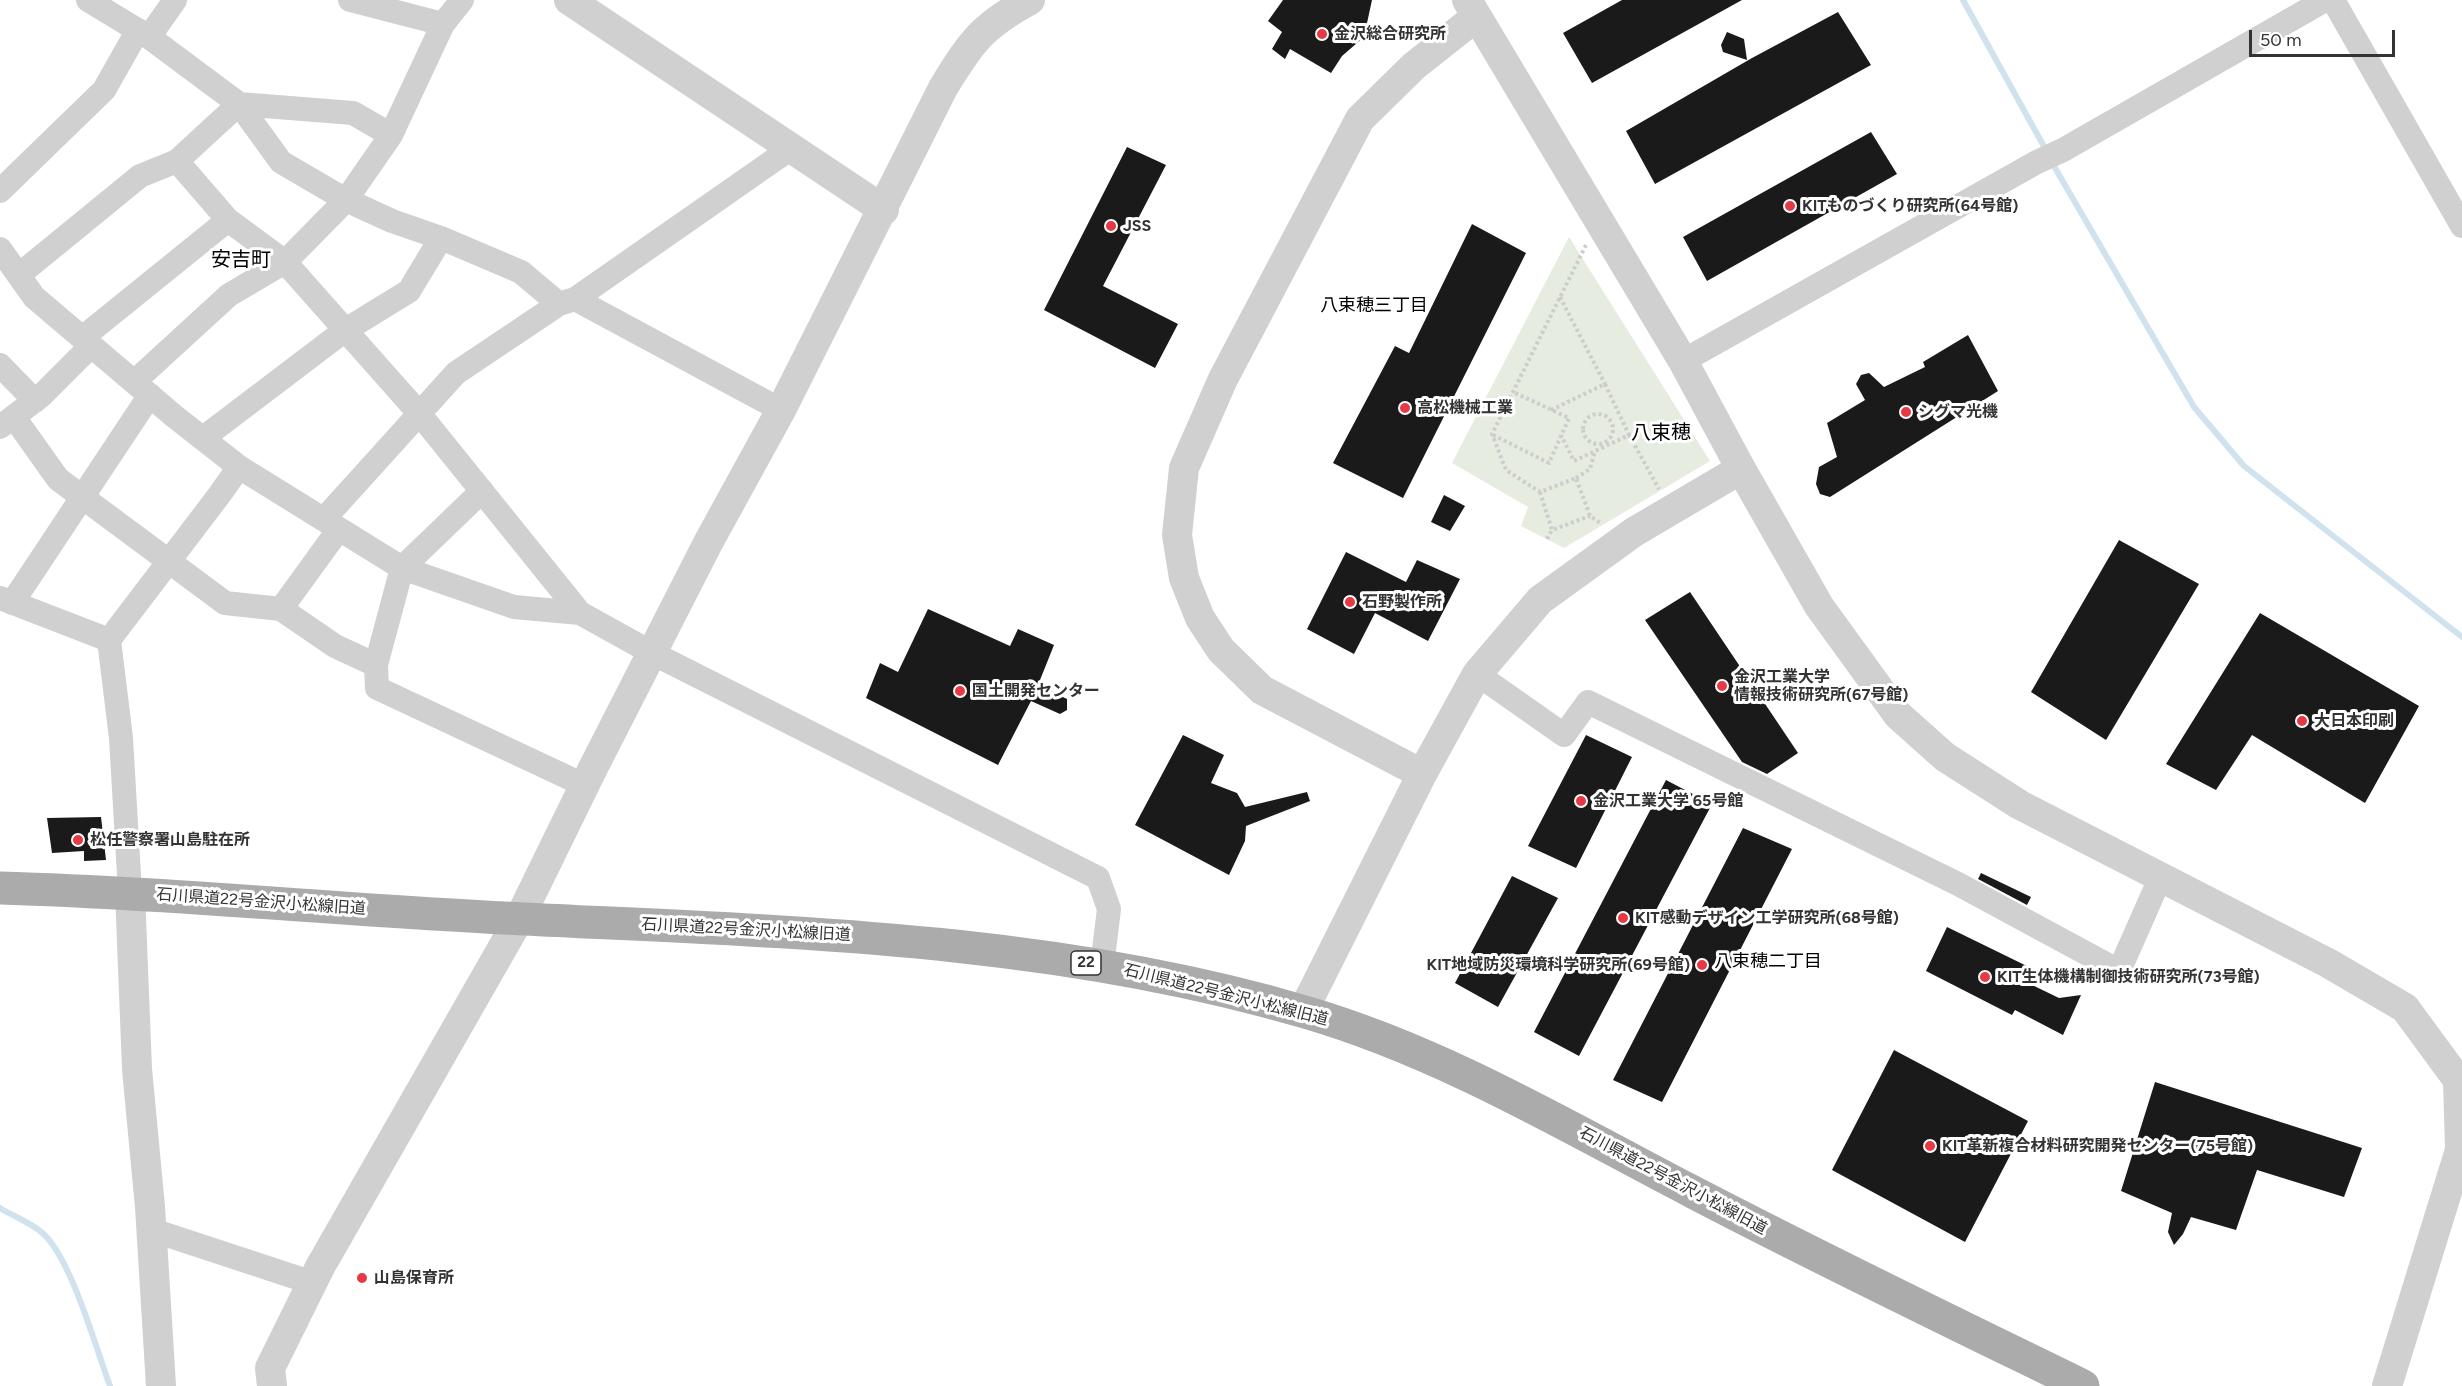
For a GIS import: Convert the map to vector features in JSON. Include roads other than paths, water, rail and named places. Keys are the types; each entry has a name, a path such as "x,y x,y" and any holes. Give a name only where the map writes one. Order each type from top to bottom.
{"main road":[{"name":"石川県道22号金沢小松線旧道","path":"0,888 130,892 519,919 795,931 1039,954 1193,984 1304,1011 1366,1032 1473,1077 1831,1263 2084,1386"}],"street":[{"path":"88,0 144,33 239,104 281,162 346,200 392,222 441,238 521,272 567,301 782,410"},
{"path":"0,190 104,90 144,33 175,0"},
{"path":"352,0 443,24"},
{"path":"109,640 6,601 83,496 142,389 229,295 285,262 346,200 391,135 443,24 462,0"},
{"path":"569,0 884,210"},
{"path":"272,1386 270,1368 313,1283 519,919 584,785 654,654 709,541 782,410 943,88 970,44 999,17 1030,0"},
{"path":"1683,361 2037,162 2063,150 2325,0"},
{"path":"2333,0 2462,226"},
{"path":"1422,774 1262,690 1221,650 1200,618 1184,578 1178,535 1184,468 1222,379 1360,119 1471,8 1683,361 1819,606 1898,715 1946,757 2020,805 2328,963 2405,1008 2458,1080 2460,1150 2387,1386"},
{"path":"20,274 140,176 177,161 239,104 353,113 391,135"},
{"path":"281,609 332,524 418,412 456,373 567,301 790,149"},
{"path":"177,161 228,220 285,262 418,412 580,613 654,654 1098,878 1109,909 1102,966"},
{"path":"228,220 86,342 35,401 7,422 58,479 225,603 281,609 336,646 376,665"},
{"path":"203,438 344,331 409,291 441,238"},
{"path":"0,249 20,274 34,297 238,467 402,568 514,607 580,613"},
{"path":"0,365 35,401"},
{"path":"161,1386 152,1230 137,1069 121,738 109,640 169,563 238,467"},
{"path":"1304,1011 1422,774 1477,674 1540,600 1634,532 1741,469"},
{"path":"482,491 402,568 376,665 377,688 584,785"},
{"path":"1477,674 1564,735 1588,702 1958,884 2119,971 2161,876"},
{"path":"152,1230 313,1283"}],"waterway":[{"path":"1963,0 2047,152"},
{"path":"2051,161 2194,407 2244,466 2462,637"},
{"path":"0,1208 40,1231 51,1242 62,1259 81,1303 110,1386"}],"place":[{"name":"金沢総合研究所","path":"1322,34"},
{"name":"KITものづくり研究所(64号館)","path":"1790,206"},
{"name":"JSS","path":"1111,226"},
{"name":"高松機械工業","path":"1405,408"},
{"name":"シグマ光機","path":"1906,412"},
{"name":"石野製作所","path":"1350,602"},
{"name":"金沢工業大学 情報技術研究所(67号館)","path":"1722,686"},
{"name":"国土開発センター","path":"960,691"},
{"name":"大日本印刷","path":"2302,721"},
{"name":"金沢工業大学 65号館","path":"1581,801"},
{"name":"松任警察署山島駐在所","path":"78,840"},
{"name":"KIT感動デザイン工学研究所(68号館)","path":"1623,918"},
{"name":"KIT地域防災環境科学研究所(69号館)","path":"1702,965"},
{"name":"KIT生体機構制御技術研究所(73号館)","path":"1985,977"},
{"name":"KIT革新複合材料研究開発センター(75号館)","path":"1930,1146"},
{"name":"山島保育所","path":"362,1278"}],"district":[{"name":"安吉町","path":"241,260"},
{"name":"八束穂三丁目","path":"1374,306"},
{"name":"八束穂","path":"1661,433"},
{"name":"八束穂二丁目","path":"1768,962"}]}
